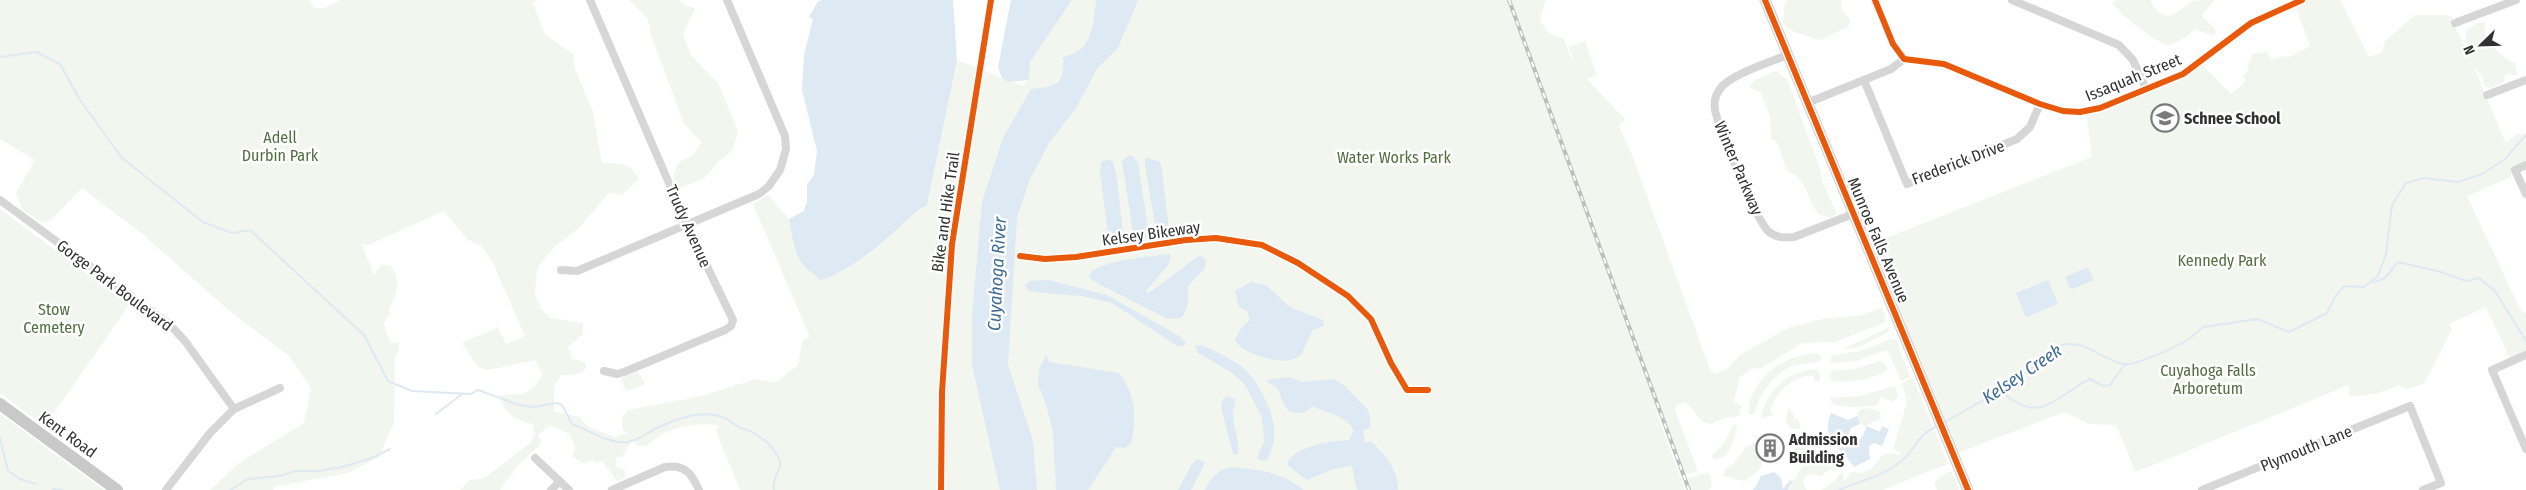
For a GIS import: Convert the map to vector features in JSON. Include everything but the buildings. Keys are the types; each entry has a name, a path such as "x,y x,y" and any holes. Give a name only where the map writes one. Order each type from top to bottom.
{"main road":[{"name":"Kent Road","path":"0,404 117,490"}],"street":[{"name":"Trudy Avenue","path":"590,0 732,323 725,330 624,372 617,374 604,371"},
{"path":"561,270 577,271 751,198 768,188 780,170 786,149 785,136 727,0"},
{"name":"Munroe Falls Avenue","path":"1765,0 1968,490"},
{"path":"1807,103 1891,69 1904,58 1893,44 1875,0"},
{"path":"2012,0 2119,46 2133,60 2146,89"},
{"name":"Issaquah Street","path":"1904,58 1944,64 2040,104 2063,112 2080,112 2100,108 2183,74 2250,23 2302,0"},
{"path":"2455,23 2516,0"},
{"name":"Winter Parkway","path":"1787,55 1727,81 1714,102 1717,117 1763,225 1774,236 1794,237 1853,214"},
{"name":"Frederick Drive","path":"1864,80 1907,184 2018,140 2030,127 2040,104"},
{"path":"2487,95 2526,80"},
{"path":"2526,165 2515,170 2526,194"},
{"name":"Gorge Park Boulevard","path":"0,200 169,324 190,348 234,408"},
{"path":"2526,355 2492,370 2526,449"},
{"path":"166,490 210,433 234,408 280,388"},
{"name":"Plymouth Lane","path":"2202,490 2225,486 2410,406 2441,482 2423,490"},
{"path":"535,458 569,490"},
{"path":"612,490 665,467 674,466 689,471 699,490"},
{"path":"551,490 560,481"}],"green space":[{"path":"0,0 309,0 314,8 324,8 341,0 538,0 532,2 545,34 573,54 575,69 593,112 602,163 628,166 636,173 639,179 622,195 609,193 578,229 555,246 537,268 535,294 541,309 550,318 583,323 583,334 568,347 572,359 585,362 586,368 575,374 561,375 554,386 554,411 579,417 587,426 614,437 627,433 623,430 622,417 628,410 702,396 756,379 775,383 798,365 803,339 810,337 753,204 768,195 789,219 796,249 805,267 815,273 820,281 858,261 883,242 912,215 927,205 957,60 1023,86 1029,79 1030,62 1072,0 1546,0 1540,20 1548,33 1563,38 1575,66 1569,47 1585,41 1597,75 1587,79 1625,119 1619,126 1633,157 1711,372 1716,374 1727,369 1740,355 1788,328 1821,319 1862,315 1881,308 1885,314 1885,322 1835,342 1802,343 1760,369 1754,367 1740,377 1734,401 1741,406 1739,416 1724,418 1711,424 1703,422 1686,402 1678,405 1675,410 1698,471 1683,475 1660,412 1656,412 1685,490 740,490 716,431 719,425 680,427 654,439 647,446 638,446 632,440 622,457 616,457 616,466 625,471 625,477 618,482 602,461 597,463 592,460 584,463 572,457 575,448 570,434 550,425 538,435 541,444 520,463 500,490 460,490 470,480 485,478 531,442 536,434 533,431 533,424 511,415 504,407 500,395 521,394 531,390 543,373 535,360 487,370 478,367 462,343 498,327 506,344 525,336 493,263 481,246 467,239 444,211 366,246 361,243 374,275 381,265 390,265 397,282 396,293 389,311 391,316 387,317 384,324 390,343 399,343 399,349 395,357 394,423 379,457 348,473 273,487 273,490 210,490 239,463 304,423 311,388 289,356 233,314 140,232 82,188 51,220 41,222 23,210 16,193 35,160 0,139"},
{"path":"629,0 679,0 684,5 695,8 683,34 691,55 718,83 738,131 733,150 718,162 703,179 679,188 673,177 678,163 694,154 701,142 684,124 651,35 648,19"},
{"path":"1789,0 1841,0 1842,10 1850,20 1849,26 1821,40 1794,32 1783,24 1785,2"},
{"path":"2115,0 2150,0 2161,14 2166,16 2176,13 2194,1 2214,0 2202,16 2215,29 2216,33 2211,35 2196,29 2168,46 2146,33 2122,14 2112,3"},
{"name":"Kennedy Park","path":"2302,0 2340,0 2369,57 2382,52 2385,41 2415,15 2447,15 2453,17 2451,24 2453,23 2470,57 2465,32 2475,24 2485,21 2485,31 2491,43 2502,55 2515,63 2518,75 2507,73 2503,78 2504,82 2489,88 2484,86 2482,76 2474,67 2506,144 2516,134 2524,135 2526,132 2526,160 2512,167 2511,177 2467,196 2519,307 2526,314 2526,351 2510,359 2486,307 2449,324 2452,329 2424,384 2406,389 2400,385 2375,394 2362,396 2349,396 2349,385 2136,472 2116,425 2089,424 2064,412 1958,453 1871,244 2092,157 2086,111 2100,108 2200,63 2231,94 2245,82 2246,80 2243,77 2254,53 2266,52 2272,60 2284,56 2289,57 2310,46 2294,3"},
{"path":"1777,72 1787,79 1819,166 1823,183 1837,214 1831,218 1819,214 1811,202 1804,185 1787,171 1777,142 1771,139 1770,117 1761,93 1749,87 1755,80"},
{"name":"Stow Cemetery","path":"0,209 129,305 45,426 0,393"},
{"path":"1887,328 1888,332 1859,347 1843,349"},
{"path":"1891,339 1896,339 1910,377 1901,381 1887,350 1856,361 1832,363 1830,360 1833,355 1861,351"},
{"path":"1815,353 1821,356 1820,361 1793,366 1773,379 1760,399 1755,414 1750,415 1749,403 1751,398 1756,387 1769,372 1795,357"},
{"path":"1882,361 1888,369 1876,376 1852,381 1831,380 1831,371 1853,369"},
{"path":"1815,369 1820,373 1820,381 1814,381 1814,376 1806,376 1792,382 1780,392 1772,405 1770,412 1774,415 1761,418 1768,399 1780,384 1796,374"},
{"path":"638,371 645,384 627,391 622,383 622,378"},
{"path":"1913,378 1948,464 1882,490 1821,490 1834,482 1840,473 1843,473 1844,482 1851,472 1861,473 1867,471 1876,464 1880,457 1887,453 1900,455 1901,453 1893,449 1907,402 1902,383"},
{"path":"1895,386 1898,396 1894,402 1880,397 1877,406 1850,407 1837,405 1830,398 1859,396"},
{"path":"1790,408 1795,419 1798,419 1801,429 1793,429 1786,423 1787,412"},
{"path":"1868,408 1880,412 1881,418 1865,426 1860,424 1857,414 1861,409"},
{"path":"0,414 104,490 0,490"},
{"path":"1734,424 1737,426 1730,448 1723,457 1713,460 1712,455 1722,446"},
{"path":"1759,441 1760,444 1754,447 1759,460 1761,460 1762,467 1745,481 1723,476 1724,471 1734,463 1746,447"},
{"path":"1806,442 1812,445 1811,448 1803,460 1796,466 1792,458 1793,451 1798,445"},
{"path":"1819,447 1836,455 1846,470 1831,464 1819,451"},
{"path":"1816,450 1824,461 1837,471 1830,469 1821,476 1812,474 1805,477 1803,483 1807,490 1789,490 1801,468"},
{"path":"1951,471 1959,490 1937,490 1934,484 1938,478"},
{"path":"1709,473 1712,486 1709,490 1689,490 1686,481 1688,478"}],"water":[{"path":"953,0 957,60 927,205 912,215 866,255 849,267 820,281 806,268 799,258 794,245 789,219 804,211 807,202 807,184 814,175 817,151 802,90 804,55 813,19 809,17 818,1"},
{"path":"1011,0 1072,0 1030,62 1029,80 1008,82 1002,78 998,67"},
{"name":"Cuyahoga River","path":"1096,0 1138,0 1118,48 1097,69 1076,108 1049,143 1030,179 1017,217 1008,365 1033,441 1037,490 1000,490 972,365 972,315 982,202 1003,138 1031,89 1047,87 1057,83 1062,74 1063,58 1079,50 1085,44 1093,26"},
{"path":"1129,155 1134,157 1138,163 1149,235 1147,238 1134,239 1122,161"},
{"path":"1149,158 1160,162 1169,229 1168,233 1158,235 1145,165 1145,159"},
{"path":"1109,159 1113,162 1116,173 1124,240 1115,243 1109,241 1100,171 1101,162"},
{"path":"1169,254 1171,256 1168,265 1146,291 1148,293 1197,257 1200,256 1206,260 1205,268 1188,286 1187,307 1181,318 1168,319 1093,281 1089,276 1093,271 1112,263"},
{"path":"2088,267 2094,280 2073,289 2069,287 2065,277"},
{"path":"1048,280 1107,295 1179,336 1186,343 1184,346 1177,346 1112,303 1081,296 1033,292 1029,291 1025,285 1030,281"},
{"path":"2048,280 2058,304 2026,317 2016,293"},
{"path":"1251,282 1266,285 1290,307 1323,320 1324,326 1313,330 1301,355 1290,360 1276,360 1250,353 1238,344 1235,339 1242,327 1250,320 1247,311 1239,307 1235,291"},
{"path":"1202,345 1243,368 1261,390 1270,410 1274,429 1272,449 1267,460 1261,461 1257,458 1264,441 1262,417 1244,383 1229,371 1198,353 1195,346"},
{"path":"1046,355 1049,362 1119,373 1125,381 1132,398 1134,424 1131,443 1125,448 1116,447 1088,490 1056,490 1053,433 1046,404 1038,385 1039,369"},
{"path":"1289,377 1301,382 1333,379 1344,385 1368,410 1370,427 1363,431 1365,443 1371,441 1390,463 1396,475 1398,490 1357,490 1352,466 1334,469 1307,480 1287,465 1290,458 1297,453 1314,445 1349,440 1354,431 1341,418 1312,406 1307,411 1300,413 1294,413 1287,409 1278,390 1266,380"},
{"path":"1226,396 1235,399 1233,416 1238,454 1233,454 1221,407 1222,400"},
{"path":"1831,413 1848,420 1857,416 1860,424 1851,428 1849,433 1856,441 1862,438 1867,426 1880,432 1882,426 1889,429 1882,446 1874,443 1869,446 1870,459 1854,467 1830,437 1828,422"},
{"path":"1198,459 1205,463 1191,490 1178,490 1192,464"},
{"path":"1231,467 1269,472 1286,479 1304,490 1205,490 1215,475"},
{"path":"1774,472 1781,478 1783,489 1790,480 1793,481 1788,490 1752,490 1761,476"}],"waterway":[{"path":"0,57 36,52 60,64 80,100 122,158 203,222 232,233 250,230 364,335 388,381 412,391 471,394 478,390 519,405 534,407 557,403 562,405 572,424 606,439 620,442 636,440 659,427 683,418 709,414 717,415 759,436 774,450 780,462 773,486 774,490"},
{"name":"Kelsey Creek","path":"1945,422 2008,386 2062,345 2070,344 2086,347 2116,362 2130,364 2147,359 2176,346 2189,339 2204,327 2257,319 2289,332 2327,313 2335,297 2344,286 2364,287 2378,276 2386,254 2392,205 2406,183 2424,178 2458,182 2482,174 2505,159 2526,135"},
{"path":"2373,283 2385,278 2398,262 2441,272 2466,281 2479,278 2495,291 2526,341"},
{"path":"2001,391 2020,404 2035,408 2051,403 2090,379 2103,386 2110,385 2125,364"},
{"path":"436,414 462,394"},
{"name":"Kelsey Creek","path":"1839,490 1892,468 1905,458 1924,435 1937,426"},
{"path":"0,438 8,471 20,479 36,484"},
{"path":"230,490 248,479 279,476 296,471 318,471 342,467 372,458 390,449"},
{"path":"53,489 63,490"}],"railway":[{"path":"1509,0 1689,490"}],"cycle path":[{"name":"Bike and Hike Trail","path":"941,490 942,392 952,244 991,0"},
{"path":"1765,0 1968,490"},
{"path":"1875,0 1893,44 1904,59 1944,64 2040,104 2063,111 2080,112 2100,108 2183,74 2251,23 2302,0"},
{"name":"Kelsey Bikeway","path":"1020,256 1045,259 1076,257 1186,240 1216,238 1262,245 1298,263 1348,296 1371,319 1391,363 1407,390 1428,390"}],"place":[{"name":"Schnee School","path":"2165,118"},
{"name":"Admission Building","path":"1770,448"}],"park label":[{"name":"Adell Durbin Park","path":"280,146"},
{"name":"Water Works Park","path":"1394,157"},
{"name":"Cuyahoga Falls Arboretum","path":"2208,379"}]}
